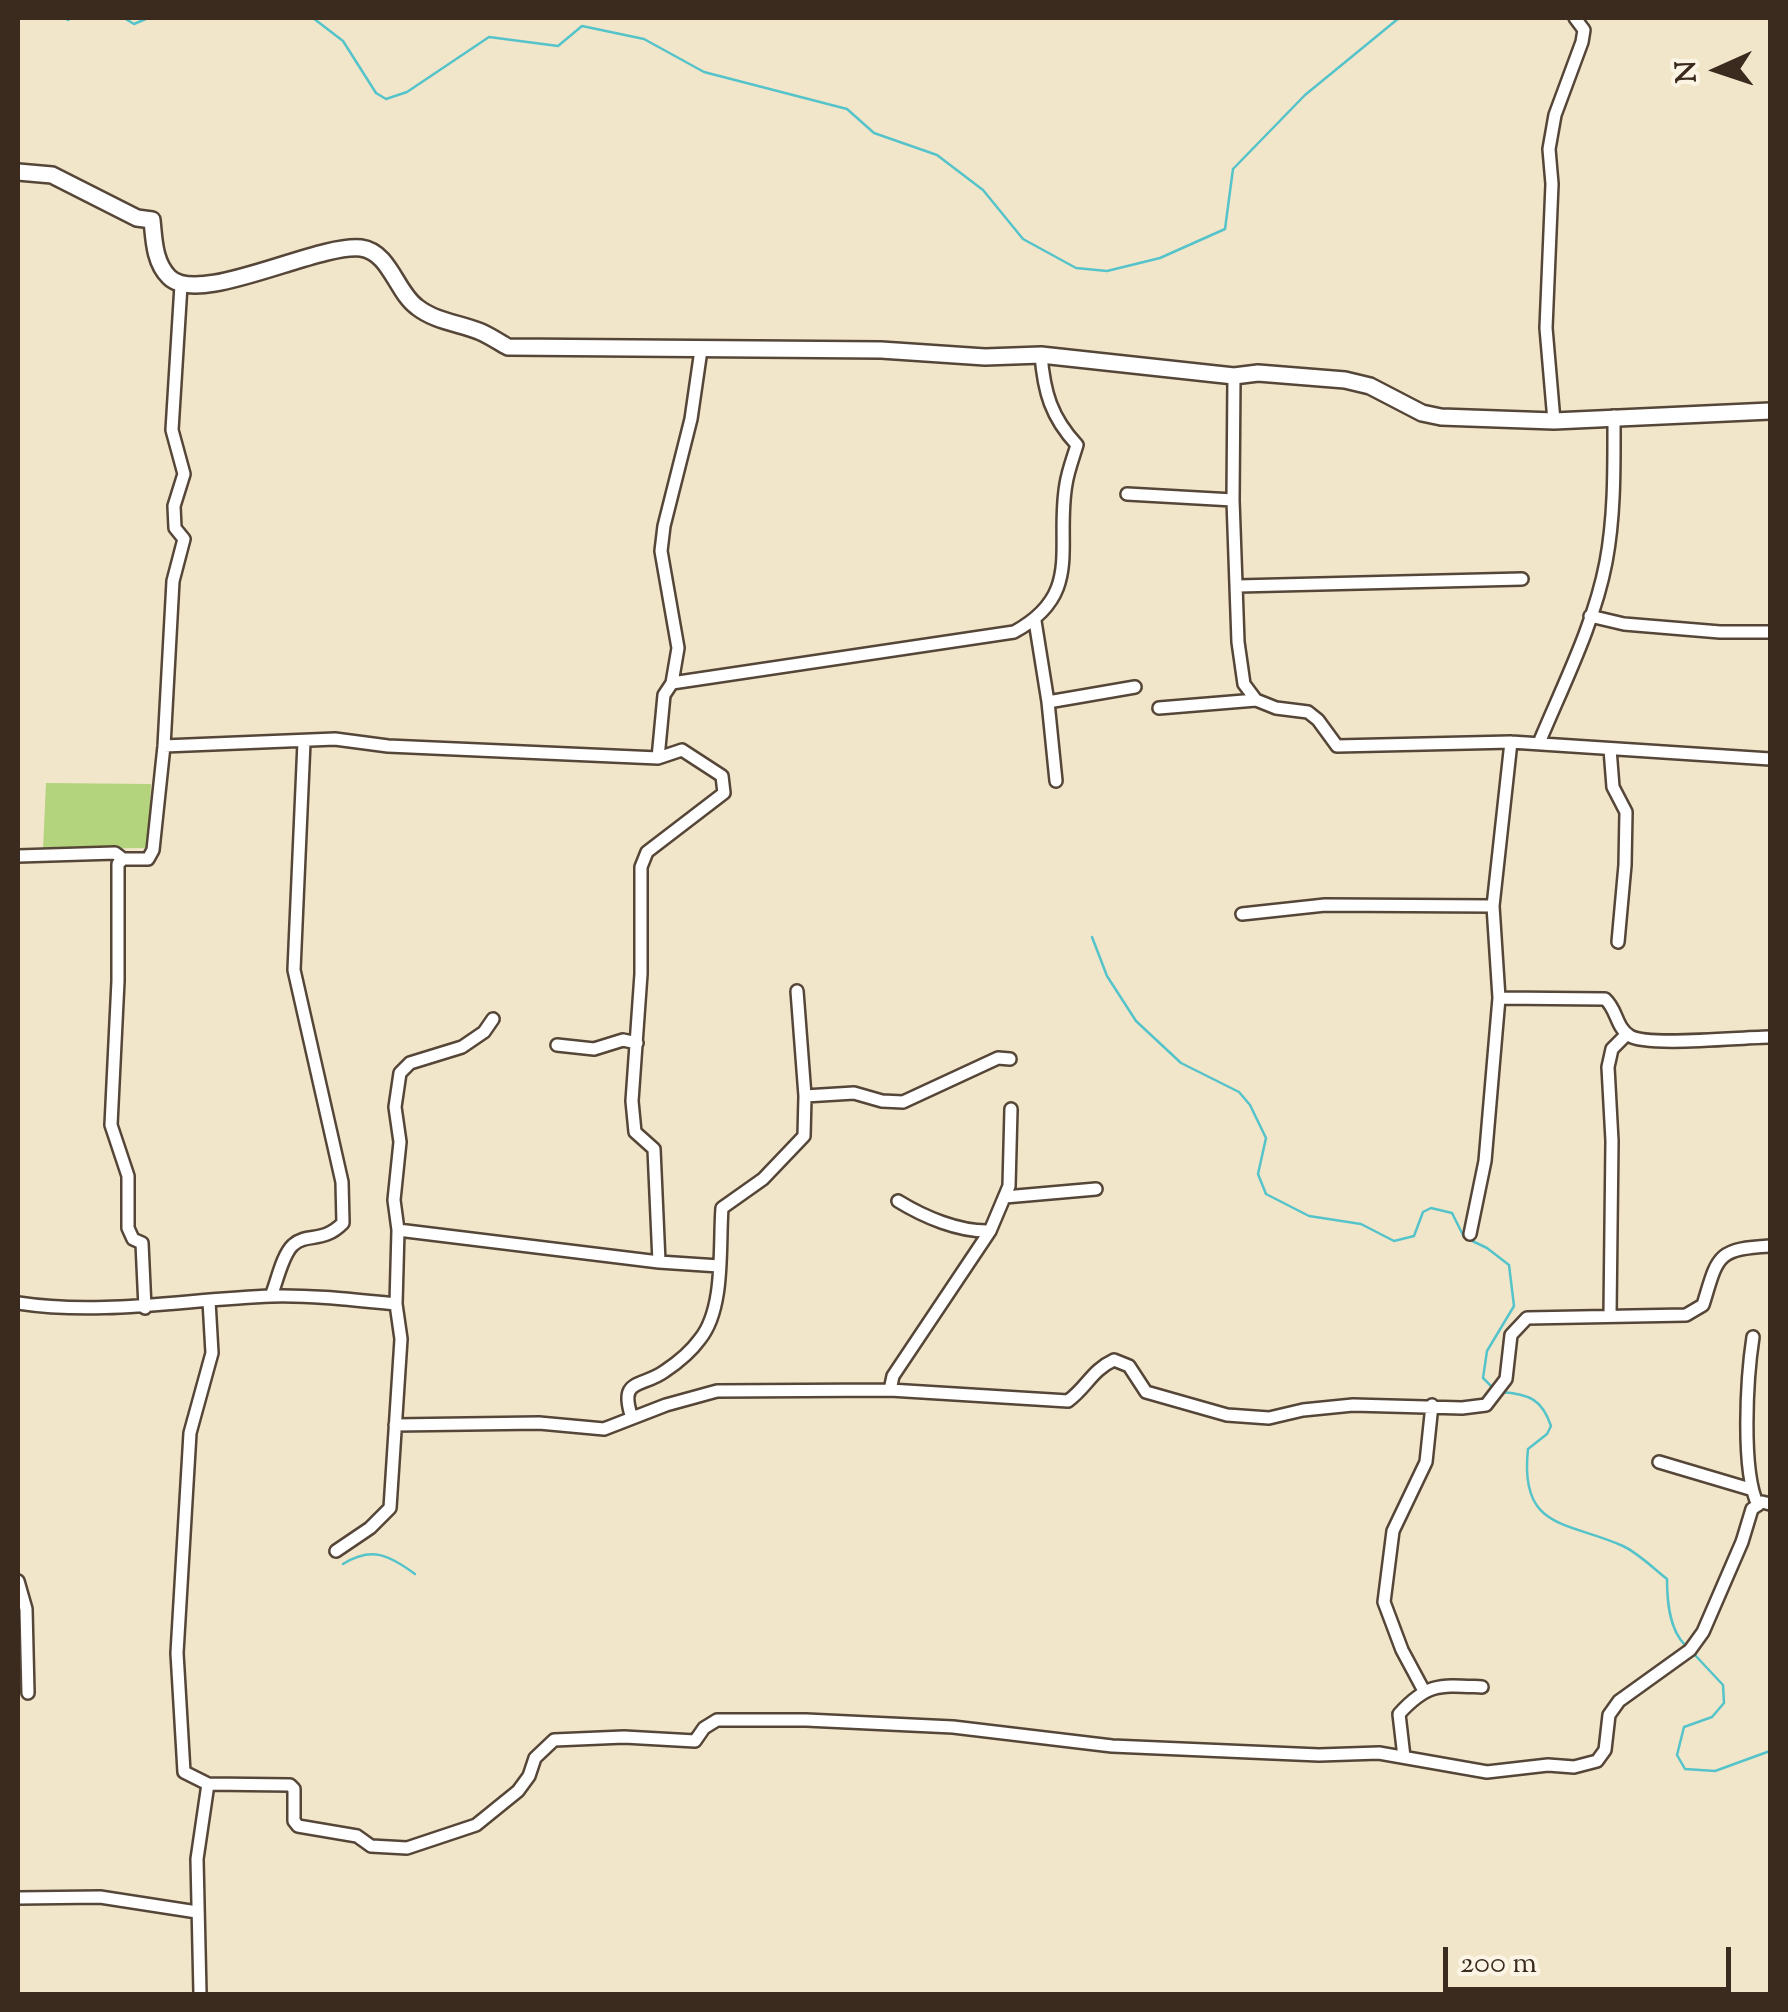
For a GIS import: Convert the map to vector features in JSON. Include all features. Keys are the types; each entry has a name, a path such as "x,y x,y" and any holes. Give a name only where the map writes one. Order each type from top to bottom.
{"street":[{"path":"1554,421 1546,328 1552,184 1549,149 1555,114 1582,42 1584,30 1575,18"},
{"path":"18,172 52,175 136,218 152,220 162,266 181,285 220,283 345,248 365,248 379,257 416,307 508,346 1041,355 1234,376 1345,380 1370,386 1422,413 1554,421 1770,411"},
{"path":"18,856 115,853 123,859 148,859 153,850 164,746 173,581 184,539 175,528 174,506 184,474 172,430 181,285"},
{"path":"658,758 664,696 672,683 678,648 661,551 691,419 701,350"},
{"path":"672,683 1014,632 1035,620 1063,578 1066,486 1077,445 1066,434 1044,394 1041,355"},
{"path":"1234,376 1238,642 1244,684 1256,700"},
{"path":"1539,744 1590,616 1606,563 1614,488 1614,416"},
{"path":"1127,494 1233,500"},
{"path":"1238,586 1522,579"},
{"path":"1590,616 1624,624 1770,632"},
{"path":"1035,620 1056,781"},
{"path":"1048,702 1135,687"},
{"path":"1159,708 1256,700 1276,708 1308,712 1336,746 1512,742 1770,759"},
{"path":"164,746 335,739 388,746 658,758 682,750 722,776 724,793 647,852 641,867 634,1116 636,1132 654,1148 659,1262"},
{"path":"271,1296 290,1247 298,1241 332,1235 343,1223 342,1182 294,970 304,742"},
{"path":"1470,1234 1485,1161 1499,998 1493,906 1512,742"},
{"path":"1610,749 1613,787 1626,812 1618,942"},
{"path":"123,859 118,864 118,981 110,1125 128,1176 128,1228 133,1238 142,1243 145,1308"},
{"path":"1242,914 1325,905 1493,906"},
{"path":"632,1418 627,1405 633,1384 664,1374 702,1337 721,1285 722,1208 763,1179 804,1136 805,1096 796,991"},
{"path":"1499,998 1605,998 1622,1030 1634,1040 1770,1038"},
{"path":"336,1551 370,1528 390,1508 401,1340 396,1304 398,1230 394,1200 400,1142 394,1107 400,1073 410,1063 462,1047 484,1032 493,1020"},
{"path":"1610,1315 1612,1142 1608,1068 1612,1049 1627,1034"},
{"path":"556,1045 594,1049 623,1040 637,1043"},
{"path":"805,1096 854,1092 882,1101 903,1102 998,1058 1010,1059"},
{"path":"890,1390 892,1376 990,1231 1010,1186 1011,1109"},
{"path":"1005,1197 1096,1189"},
{"path":"898,1202 921,1215 977,1232 990,1231"},
{"path":"398,1230 719,1266"},
{"path":"394,1424 539,1422 604,1429 717,1391 890,1390 1068,1401 1098,1368 1114,1360 1130,1366 1146,1392 1227,1415 1268,1418 1353,1405 1486,1405 1506,1380 1511,1335 1527,1318 1686,1315 1703,1306 1715,1265 1735,1248 1770,1246"},
{"path":"18,1303 43,1307 145,1308 271,1296 314,1296 396,1304"},
{"path":"209,1301 212,1353 190,1433 178,1653 184,1772 208,1784 290,1785 294,1789 294,1822 298,1826 357,1836 371,1846 408,1848 476,1825 518,1791 536,1758 554,1740 624,1736 696,1741 704,1728 717,1720 953,1727 1112,1746 1320,1755 1379,1753 1487,1772 1548,1765 1574,1767 1598,1761 1605,1750 1609,1715 1619,1700 1690,1650 1703,1632 1752,1509 1764,1504 1750,1488 1659,1462"},
{"path":"1750,1488 1748,1368 1753,1338"},
{"path":"1424,1691 1402,1650 1384,1602 1392,1564 1393,1531 1426,1462 1432,1405"},
{"path":"18,1581 26,1609 28,1693"},
{"path":"1404,1757 1399,1714 1424,1691 1436,1685 1482,1688"},
{"path":"200,1994 197,1859 208,1784"},
{"path":"18,1898 100,1897 197,1912"}],"green space":[{"path":"46,783 151,784 148,848 43,849"}],"waterway":[{"path":"65,18 72,18"},
{"path":"124,18 134,24 148,18"},
{"path":"313,18 343,41 376,93 386,99 407,92 489,37 558,46 582,26 644,39 704,72 847,109 874,133 937,155 983,190 1023,239 1076,268 1107,271 1160,258 1225,229 1233,169 1305,95 1399,18"},
{"path":"1092,937 1107,976 1136,1021 1181,1063 1239,1092 1250,1105 1266,1138 1258,1174 1266,1194 1309,1216 1361,1224 1394,1241 1414,1236 1423,1212 1431,1208 1452,1213 1464,1237 1509,1265 1514,1306 1487,1351 1483,1378 1494,1389"},
{"path":"1501,1392 1519,1394 1539,1404 1551,1426 1528,1449 1527,1475 1539,1509 1566,1526 1629,1549 1667,1579 1672,1623 1685,1645"},
{"path":"343,1564 363,1555 380,1555 415,1574"},
{"path":"1694,1654 1723,1685 1724,1703 1712,1717 1684,1727 1677,1755 1685,1769 1715,1771 1770,1751"}]}
